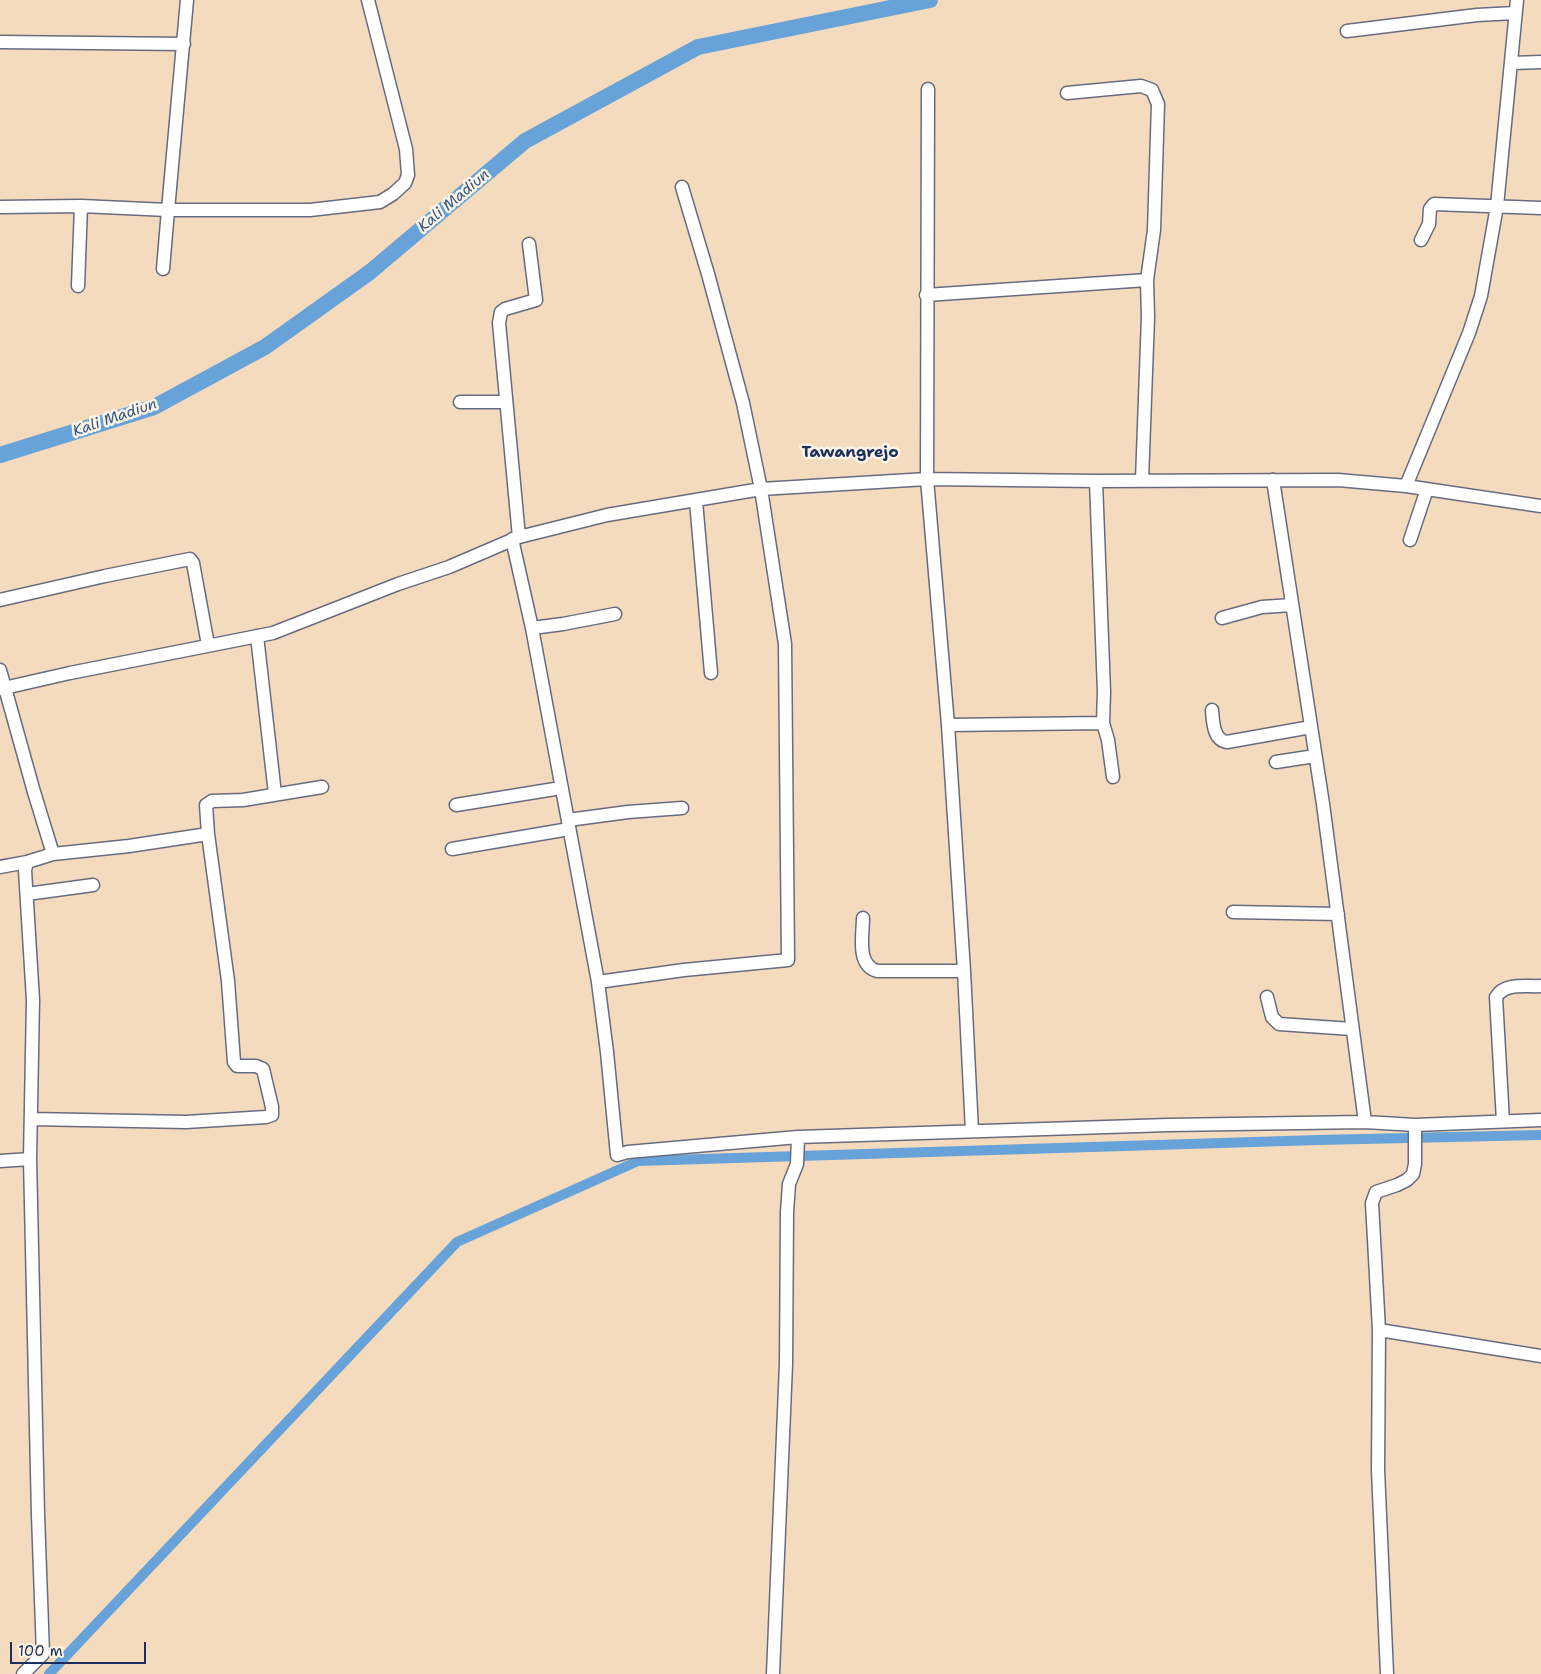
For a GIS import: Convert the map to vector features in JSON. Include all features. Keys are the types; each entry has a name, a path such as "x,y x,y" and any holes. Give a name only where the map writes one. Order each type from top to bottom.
{"street":[{"path":"163,269 187,0"},
{"path":"0,207 81,206 168,210 310,210 380,202 405,183 408,175 406,149 368,0"},
{"path":"1347,31 1477,15 1519,4 1497,206 1481,296 1470,333 1406,486"},
{"path":"0,42 184,44"},
{"path":"1512,63 1541,62"},
{"path":"1067,93 1141,86 1152,90 1158,104 1154,230 1147,280 1148,317 1142,480"},
{"path":"928,89 927,479 948,725 972,1131"},
{"path":"598,982 684,970 788,960 785,644 761,489 743,404 682,187"},
{"path":"1421,240 1429,224 1430,209 1434,204 1541,208"},
{"path":"78,286 81,206"},
{"path":"529,244 536,300 505,309 501,312 500,316 515,538 598,982 608,1052 618,1155 628,1152 798,1140 972,1131 1168,1125 1365,1122 1415,1127 1541,1120"},
{"path":"926,294 1147,280"},
{"path":"460,402 506,402"},
{"path":"3,688 289,628 398,584 449,567 515,538 607,515 761,489 927,479 1096,481 1338,480 1406,486 1541,506"},
{"path":"1272,480 1311,727 1365,1122"},
{"path":"1096,481 1104,692 1103,723 1108,740 1113,777"},
{"path":"1410,540 1427,489"},
{"path":"696,501 711,673"},
{"path":"0,600 190,559 193,562 208,645"},
{"path":"1222,618 1262,607 1292,605"},
{"path":"532,628 615,614"},
{"path":"257,636 275,794"},
{"path":"0,670 3,688 53,854"},
{"path":"1212,710 1214,729 1222,741 1227,742 1311,727"},
{"path":"948,725 1103,723"},
{"path":"1276,762 1315,756"},
{"path":"30,1119 186,1122 266,1117 272,1115 272,1107 263,1069 256,1066 237,1066 234,1062 228,981 208,834 206,805 208,803 243,800 322,787"},
{"path":"456,805 561,788"},
{"path":"452,849 628,812 682,808"},
{"path":"0,867 27,862 53,854 129,846 208,834"},
{"path":"23,1674 43,1654 30,1159 33,1000 25,870 27,862"},
{"path":"27,894 92,885"},
{"path":"1233,912 1338,914"},
{"path":"863,918 864,958 867,967 877,971 964,971"},
{"path":"1503,1121 1496,997 1508,987 1541,986"},
{"path":"1267,998 1272,1017 1279,1024 1352,1029"},
{"path":"1387,1674 1378,1470 1378,1330 1373,1198 1376,1192 1408,1180 1413,1174 1416,1145 1415,1127"},
{"path":"772,1674 786,1364 787,1212 789,1184 797,1164 798,1140"},
{"path":"0,1161 30,1159"},
{"path":"1378,1330 1541,1356"}],"waterway":[{"name":"Kali Madiun","path":"0,455 154,407 265,347 370,272 525,141 698,47 930,0"},
{"path":"49,1674 457,1242 638,1161 1541,1135"}],"district":[{"name":"Tawangrejo","path":"850,453"}]}
